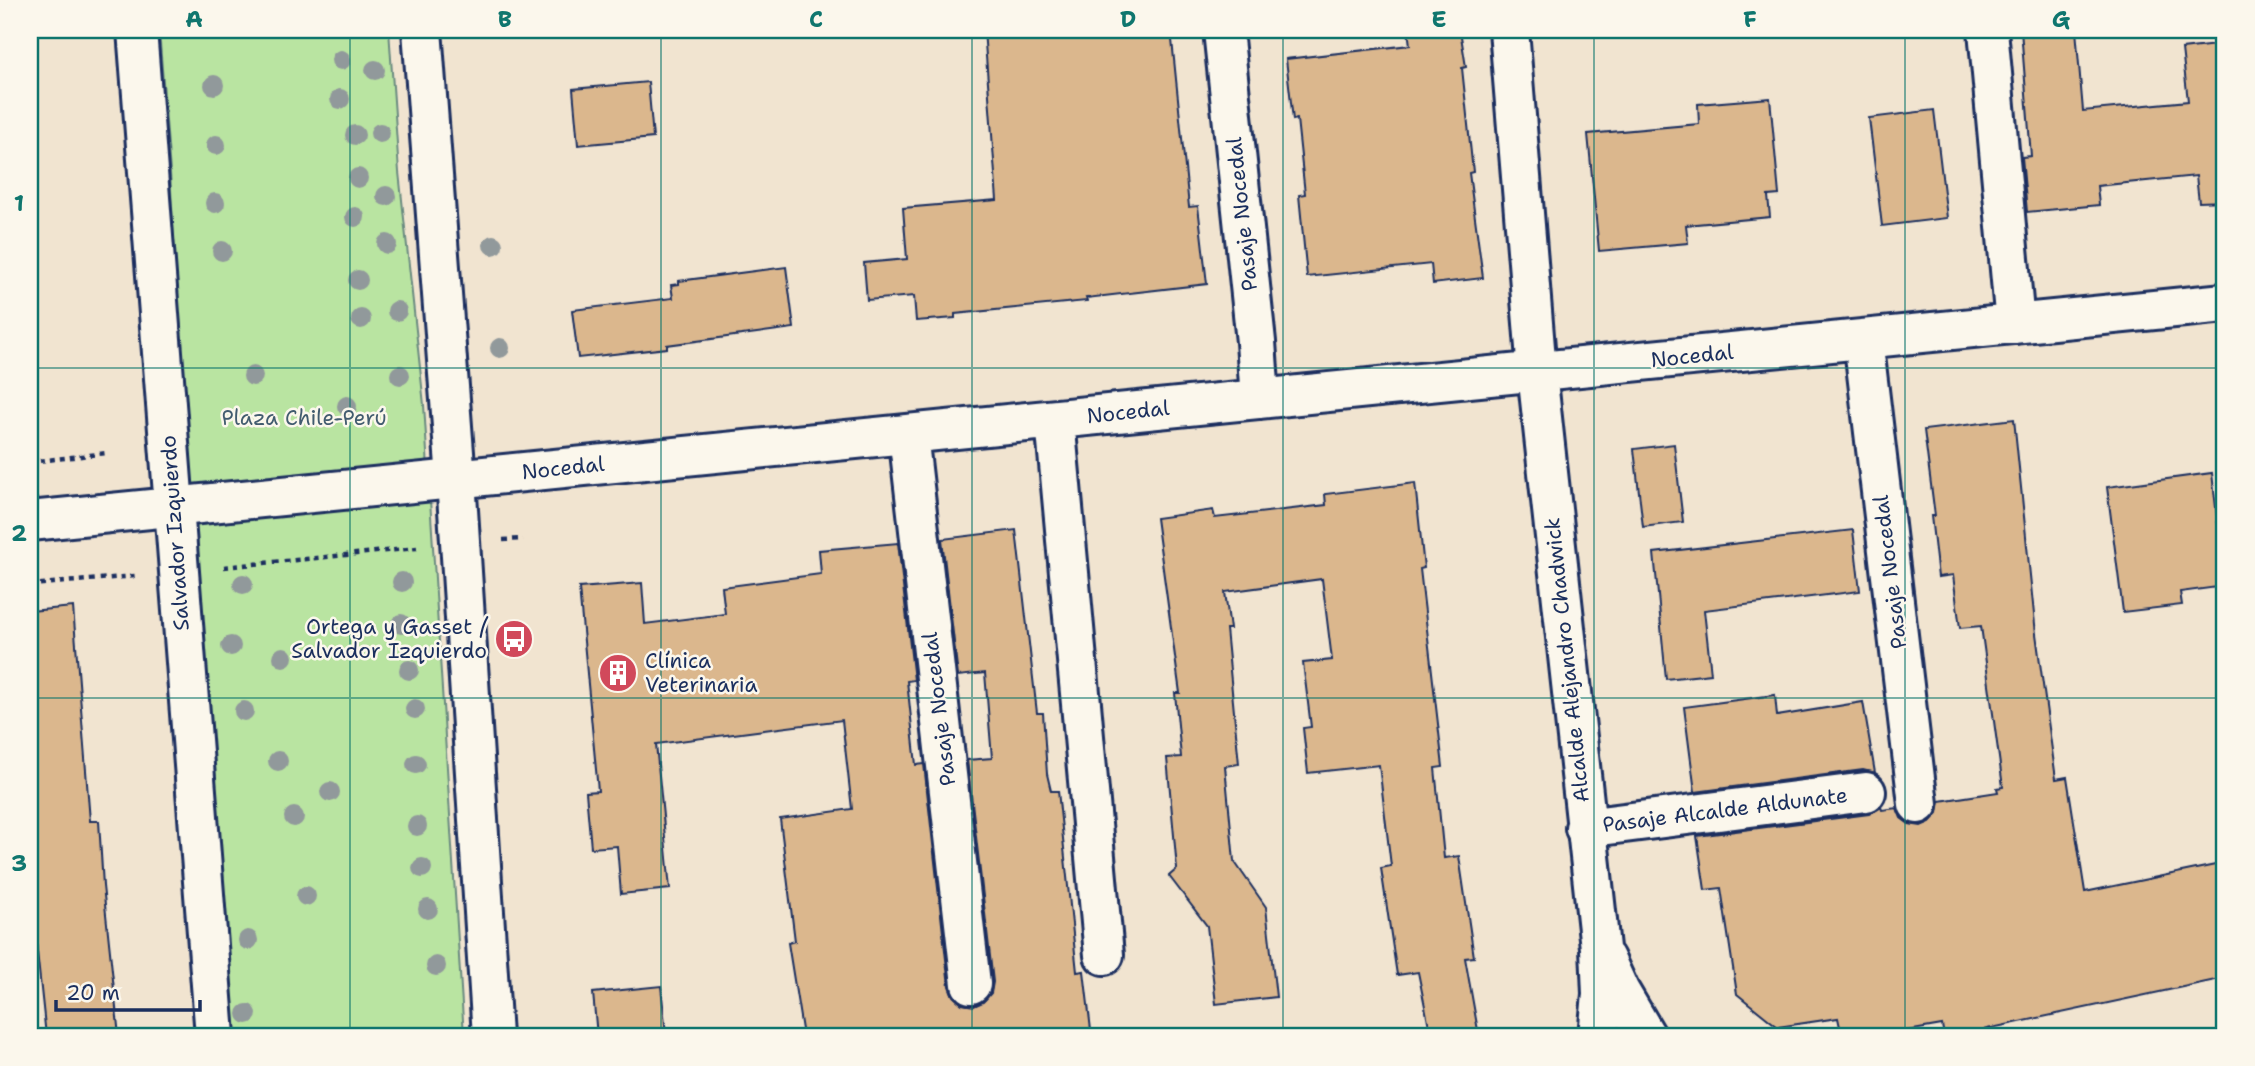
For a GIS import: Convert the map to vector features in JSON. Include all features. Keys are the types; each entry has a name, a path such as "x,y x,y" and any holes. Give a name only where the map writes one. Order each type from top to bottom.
{"street":[{"name":"Salvador Izquierdo","path":"137,30 215,1036"},
{"path":"422,30 456,479 492,1036"},
{"name":"Pasaje Nocedal","path":"1223,30 1256,342 1259,399"},
{"path":"1509,30 1536,372"},
{"path":"1988,30 2015,324"},
{"name":"Nocedal","path":"30,522 2225,303"},
{"name":"Pasaje Nocedal","path":"1863,339 1918,804"},
{"name":"Alcalde Alejandro Chadwick","path":"1536,372 1600,948 1602,994 1598,1036"},
{"path":"1055,420 1104,954"},
{"name":"Pasaje Nocedal","path":"908,434 971,984"},
{"name":"Pasaje Alcalde Aldunate","path":"1585,828 1866,792"},
{"name":"Alcalde Alejandro Chadwick","path":"1600,948 1620,992 1646,1036"}],"path":[{"path":"30,462 107,453"},
{"path":"30,585 523,539"}],"green space":[{"name":"Plaza Chile-Perú","path":"159,30 389,30 399,172 424,405 464,1036 234,1036 185,432"}],"building":[{"path":"984,30 1171,30 1189,207 1198,206 1207,284 916,321 914,296 867,300 864,263 907,259 903,208 997,200"},
{"path":"1408,30 1460,30 1466,67 1462,68 1473,172 1469,173 1483,278 1433,284 1431,264 1307,277 1299,195 1305,194 1297,119 1293,120 1286,59 1410,45"},
{"path":"2021,30 2076,30 2083,111 2188,101 2182,49 2225,44 2225,201 2199,202 2196,176 2097,186 2099,205 2027,212 2022,157 2031,156"},
{"path":"648,82 653,138 578,145 573,89"},
{"path":"1770,98 1779,195 1768,196 1770,217 1686,225 1688,243 1599,251 1588,134 1699,124 1698,104"},
{"path":"1934,110 1947,218 1882,226 1869,118"},
{"path":"786,267 794,328 667,345 667,348 578,358 572,310 673,298 671,285 679,284 679,281"},
{"path":"2014,419 2036,634 2056,779 2067,777 2085,892 2225,863 2225,978 1954,1036 1944,1036 1942,1025 1879,1036 1842,1036 1838,1018 1778,1027 1737,994 1721,888 1705,890 1697,836 1869,814 1881,807 1882,810 1897,808 1901,818 1909,824 1921,826 1930,822 1938,813 1940,801 1998,792 1997,788 2003,787 1981,626 1960,628 1953,575 1938,577 1931,516 1935,516 1924,430"},
{"path":"1674,444 1683,522 1643,527 1634,449"},
{"path":"2212,473 2225,586 2180,592 2182,605 2123,612 2107,487"},
{"path":"1415,483 1424,568 1420,569 1443,767 1435,768 1444,858 1459,856 1474,957 1465,958 1479,1036 1431,1036 1418,972 1397,975 1381,868 1391,866 1379,765 1308,773 1303,728 1311,727 1303,663 1332,660 1322,579 1225,592 1239,764 1225,766 1234,861 1266,907 1276,997 1216,1004 1207,926 1169,876 1177,869 1167,758 1181,757 1175,693 1180,693 1156,518 1213,510 1215,518 1326,505 1325,494"},
{"path":"1016,530 1037,713 1043,713 1047,774 1051,791 1058,791 1077,972 1084,971 1091,1030 1036,1036 803,1036 788,943 795,941 780,819 852,809 842,720 656,744 670,889 621,894 617,846 591,848 586,792 598,791 579,588 642,583 645,624 725,614 722,587 821,574 819,550 898,543 914,680 907,681 916,765 924,764 949,986 953,996 962,1004 974,1006 983,1002 991,993 993,982 967,760 992,758 985,673 958,676 942,539"},
{"path":"1853,530 1860,591 1704,610 1711,674 1666,679 1654,553"},
{"path":"73,607 90,821 99,821 119,1036 46,1036 30,885 30,611"},
{"path":"1775,695 1777,716 1863,702 1875,773 1863,770 1695,792 1684,707"},
{"path":"661,986 666,1034 597,1036 593,993"}],"place":[{"name":"Ortega y Gasset / Salvador Izquierdo","path":"514,639"},
{"name":"Clínica Veterinaria","path":"618,673"}]}
